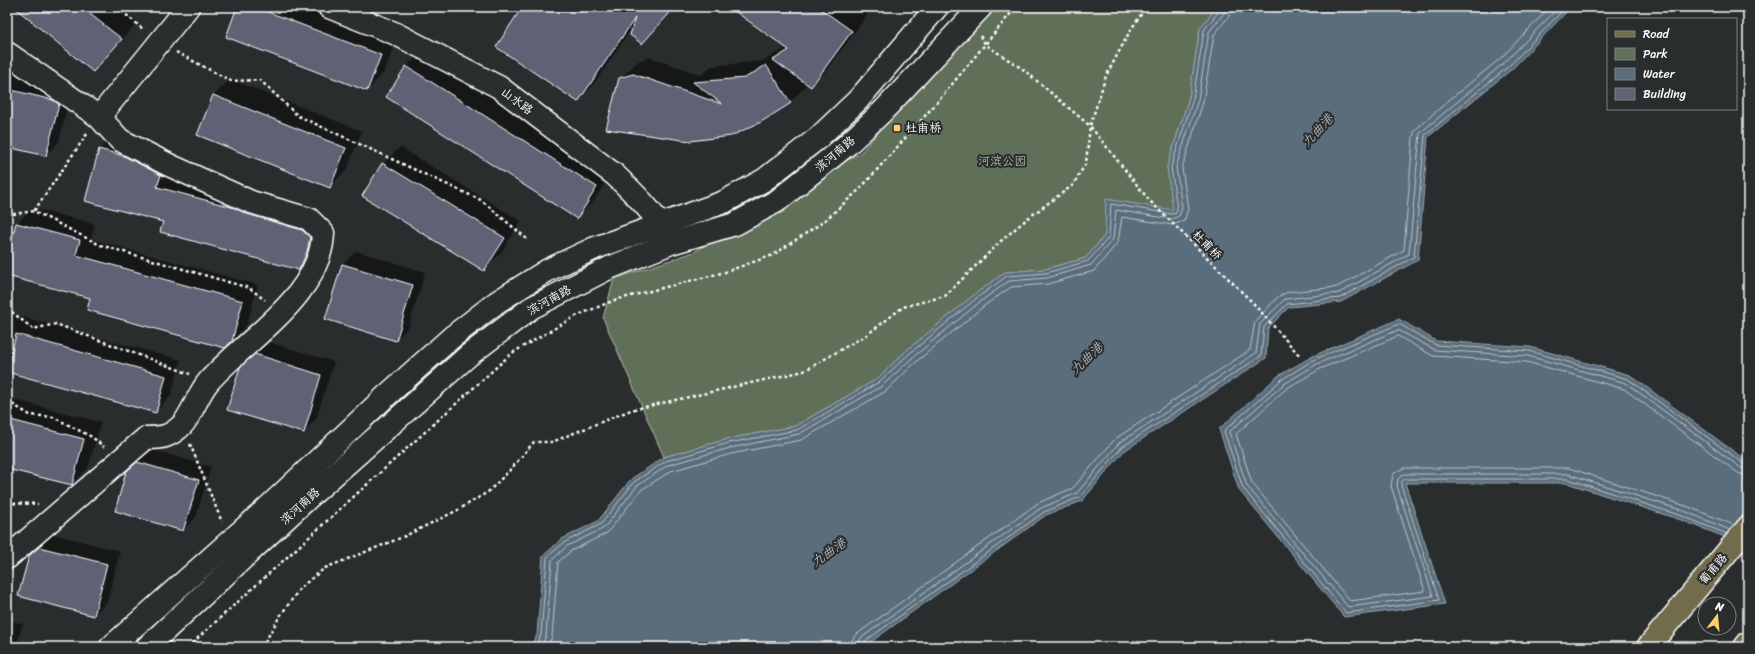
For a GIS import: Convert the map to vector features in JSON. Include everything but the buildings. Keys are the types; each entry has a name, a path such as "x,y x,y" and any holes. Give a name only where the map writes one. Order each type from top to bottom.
{"main road":[{"name":"葡甫路","path":"1648,647 1748,527"},
{"path":"1745,647 1748,643"}],"street":[{"path":"99,117 188,7"},
{"name":"山水路","path":"329,7 394,33 499,87 615,175 630,189 666,233"},
{"path":"111,647 230,542 391,392 452,338 497,302 548,270 595,248 666,233 764,180 818,138 858,100 935,8"},
{"name":"滨河南路","path":"147,647 308,498 469,355 531,308 609,268 666,233 735,224 777,201 859,134 976,14"},
{"path":"7,53 99,117 120,140 169,165 251,202 309,218 323,233 323,247 312,271 299,293 209,381 182,424 164,438 146,438 7,558"}],"path":[{"path":"117,7 159,44 231,80 260,80 298,116 481,200 526,239"},
{"path":"188,647 512,352 576,316 615,300 725,272 773,255 823,222 860,189 986,45 1016,7"},
{"path":"262,647 280,616 301,587 325,568 403,537 458,510 488,492 510,470 534,442 552,442 631,410 804,371 868,334 903,307 945,296 1002,240 1028,218 1073,185 1086,163 1090,126 1106,76 1130,31 1146,7"},
{"path":"976,14 986,45"},
{"name":"杜甫桥","path":"986,45 1024,70 1090,126 1149,200 1253,303 1300,356"},
{"path":"34,211 99,117"},
{"path":"7,215 34,211 100,245 249,288 280,312"},
{"path":"7,308 34,329 56,324 209,381"},
{"path":"7,401 30,415 53,417 60,420 92,437 120,460"},
{"path":"182,424 230,542"}],"green space":[{"name":"河滨公园","path":"989,7 1217,7 1200,28 1189,98 1167,167 1174,210 1105,235 1086,258 1045,269 1006,272 975,294 906,351 877,379 795,426 728,439 664,457 603,318 614,279 694,252 861,152"}],"water":[{"name":"九曲港","path":"1217,7 1571,7 1512,69 1428,137 1418,260 1341,302 1289,307 1268,328 1266,358 1124,451 1082,501 1046,515 864,647 530,647 537,635 543,556 562,539 598,521 631,479 664,457 728,439 795,426 877,379 906,351 975,294 1006,272 1045,269 1086,258 1105,235 1106,199 1173,210 1167,167 1189,98 1200,28"},
{"path":"1399,319 1436,341 1530,347 1630,375 1748,462 1748,546 1681,520 1567,483 1405,483 1445,604 1344,617 1239,490 1219,429 1278,376 1313,356"}],"place":[{"name":"杜甫桥","path":"897,128"}]}
